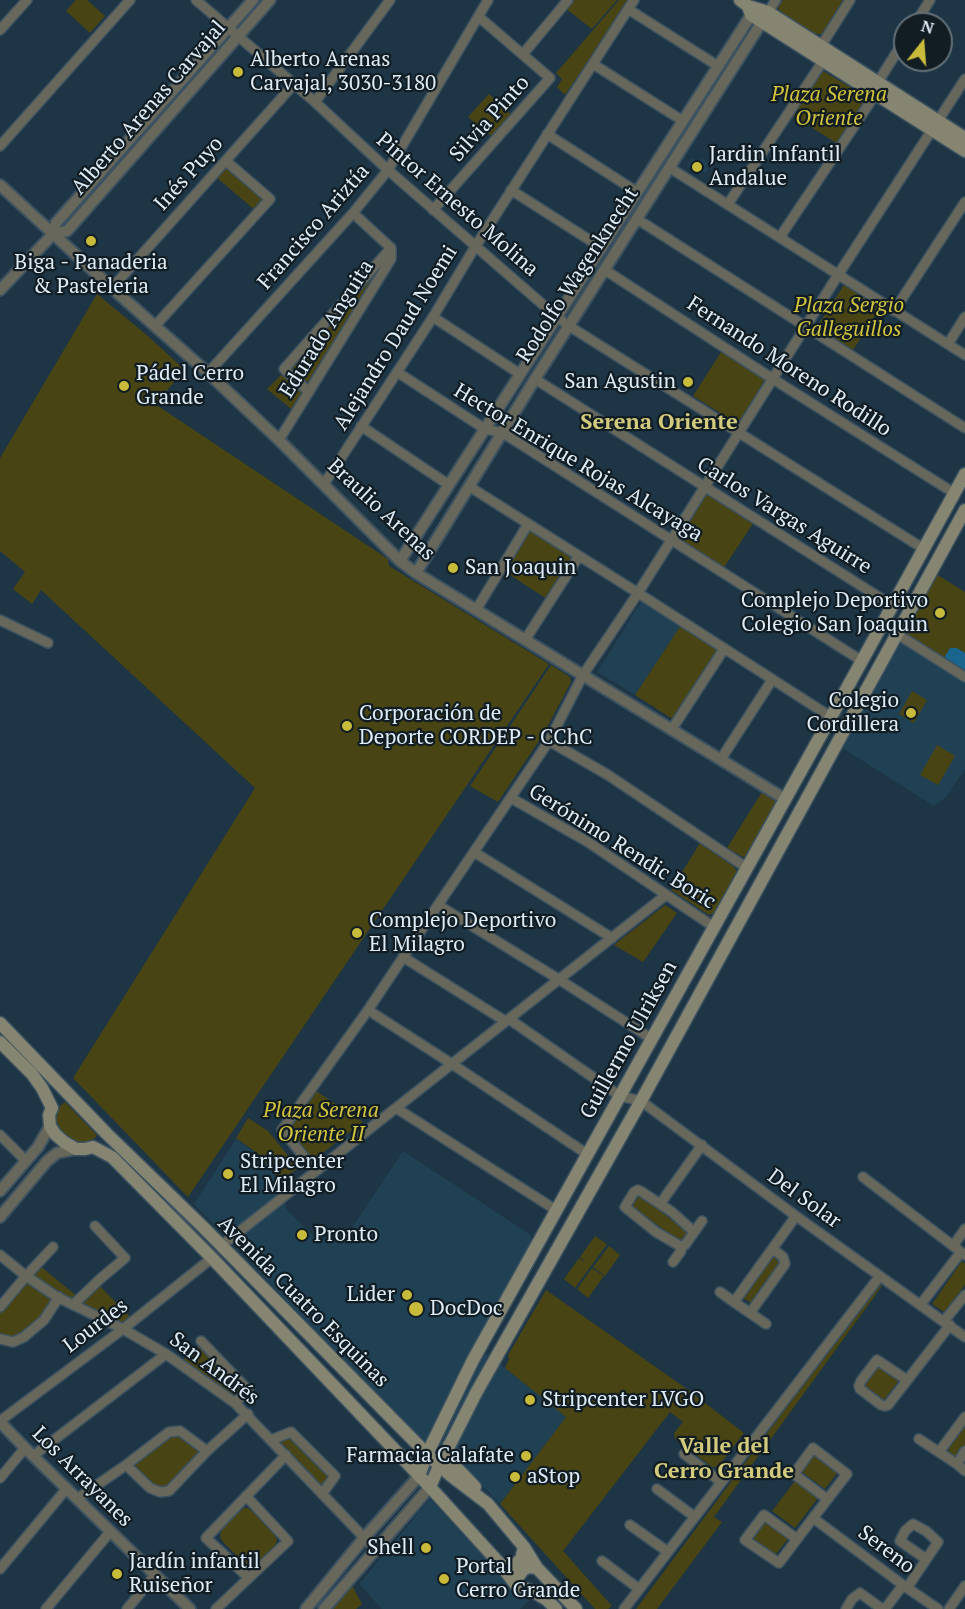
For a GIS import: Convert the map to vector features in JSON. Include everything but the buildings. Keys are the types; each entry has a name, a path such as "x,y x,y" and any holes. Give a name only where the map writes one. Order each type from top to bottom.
{"main road":[{"path":"754,11 821,46 877,88 935,126 965,151"},
{"path":"754,11 823,61 877,88"},
{"path":"935,126 965,138"},
{"name":"Guillermo Ulriksen","path":"419,1476 427,1454 473,1360 965,474"},
{"name":"Guillermo Ulriksen","path":"430,1487 476,1393 641,1101 965,510"},
{"name":"Avenida Cuatro Esquinas","path":"0,1023 107,1134 439,1466 488,1504 524,1547 537,1568 576,1609"},
{"path":"0,1042 32,1074 52,1108"},
{"path":"67,1092 57,1100 49,1115 50,1126 55,1134 76,1149 93,1146 107,1134"},
{"name":"Avenida Cuatro Esquinas","path":"93,1146 112,1157 212,1258 430,1487 500,1564 516,1585 534,1592 556,1609"},
{"path":"508,1297 519,1296 524,1300 525,1307"},
{"path":"450,1445 452,1463 477,1488 488,1504"},
{"path":"500,1564 512,1567 521,1559 524,1547"},
{"path":"516,1585 518,1576 523,1570 530,1567 537,1568"}],"street":[{"path":"0,30 27,0"},
{"path":"0,146 130,0"},
{"name":"Pintor Ernesto Molina","path":"196,0 315,102 475,247 569,326 924,549"},
{"name":"Alberto Arenas Carvajal","path":"0,290 53,234 56,224 253,0"},
{"name":"Alberto Arenas Carvajal","path":"53,234 67,231 270,0"},
{"path":"315,102 390,0"},
{"name":"Silvia Pinto","path":"433,210 550,78 523,54 568,0"},
{"name":"Alejandro Daud Noemi","path":"324,484 634,0"},
{"name":"Rodolfo Wagenknecht","path":"400,561 754,11 776,0"},
{"path":"821,46 850,0"},
{"name":"Francisco Ariztía","path":"207,373 353,213 388,170 479,17 484,2"},
{"path":"628,9 718,66"},
{"name":"Rodolfo Wagenknecht","path":"416,573 535,379 670,168 754,11"},
{"path":"479,17 523,54"},
{"path":"780,237 893,60"},
{"path":"728,204 823,61"},
{"path":"593,64 683,121"},
{"path":"316,1171 282,1130 368,1010 549,741 583,675 638,593 838,275 965,79"},
{"name":"Inés Puyo","path":"112,288 294,84"},
{"path":"547,134 637,192"},
{"path":"155,326 270,199 226,161"},
{"path":"670,168 965,355"},
{"name":"Braulio Arenas","path":"0,185 279,440 400,561 785,800"},
{"path":"511,190 602,248"},
{"path":"894,311 965,202"},
{"name":"Edurado Anguita","path":"279,440 391,259 390,248 353,213"},
{"path":"637,219 965,428"},
{"path":"309,392 284,369 390,248"},
{"name":"Fernando Moreno Rodillo","path":"605,270 954,493"},
{"path":"433,317 520,374"},
{"path":"948,344 965,317"},
{"name":"Hector Enrique Rojas Alcayaga","path":"397,372 485,429 503,433 862,661"},
{"name":"Carlos Vargas Aguirre","path":"535,379 893,606"},
{"path":"361,426 449,486"},
{"path":"470,487 831,717"},
{"path":"476,610 528,524"},
{"path":"525,640 579,556"},
{"path":"0,620 48,643"},
{"path":"897,634 965,677"},
{"path":"672,729 724,649"},
{"path":"721,759 772,680"},
{"path":"549,741 608,775 747,868"},
{"name":"Gerónimo Rendic Boric","path":"511,798 588,842 714,927"},
{"path":"474,852 612,938"},
{"path":"221,1246 666,896"},
{"path":"438,905 652,1039"},
{"path":"403,957 507,1020 620,1096"},
{"path":"368,1010 587,1154"},
{"name":"Del Solar","path":"620,1096 641,1101 965,1337"},
{"path":"396,1108 556,1210"},
{"path":"0,1191 38,1147 50,1126"},
{"path":"0,1135 26,1161"},
{"path":"660,1204 702,1145"},
{"path":"0,1217 47,1161 57,1153 76,1149"},
{"path":"863,1177 960,1251"},
{"path":"693,1231 660,1204 638,1190 634,1192 625,1207 656,1232 680,1246 685,1245 702,1221"},
{"path":"734,1302 796,1216"},
{"path":"74,1304 125,1258 95,1226"},
{"path":"921,1304 960,1251 965,1229"},
{"path":"673,1262 681,1251 680,1246"},
{"path":"0,1307 53,1247"},
{"path":"750,1313 785,1264 783,1257 773,1248"},
{"name":"San Andrés","path":"0,1255 59,1298 123,1329 166,1354 235,1403 376,1550"},
{"name":"Lourdes","path":"0,1421 123,1329 212,1258"},
{"path":"624,1609 880,1276"},
{"path":"720,1292 766,1324"},
{"path":"907,1380 877,1360 859,1386 885,1406 888,1405 907,1380 947,1323 965,1295"},
{"path":"0,1339 13,1342 24,1337 44,1320 59,1298"},
{"path":"201,1341 248,1390 235,1403"},
{"path":"0,1478 29,1452 166,1354"},
{"path":"126,1466 150,1488 160,1492 169,1491 207,1451 248,1414"},
{"path":"939,1452 965,1417"},
{"name":"Los Arrayanes","path":"0,1421 190,1609"},
{"path":"77,1499 126,1466 169,1432 180,1431 207,1451"},
{"path":"271,1440 291,1432 335,1476 322,1494"},
{"path":"919,1439 965,1471"},
{"path":"797,1539 764,1515 745,1540 779,1563 847,1474 813,1448 794,1474 827,1499"},
{"path":"957,1464 965,1450"},
{"path":"684,1454 722,1482"},
{"path":"249,1578 206,1538 286,1455"},
{"name":"Guillermo Ulriksen","path":"306,1609 419,1476"},
{"name":"Guillermo Ulriksen","path":"324,1609 430,1487"},
{"path":"0,1569 67,1488"},
{"path":"657,1489 695,1517"},
{"path":"216,1609 288,1541 246,1496"},
{"name":"Sereno","path":"813,1518 938,1609"},
{"path":"630,1525 668,1552"},
{"path":"46,1609 110,1532"},
{"path":"846,1609 852,1599 860,1593 883,1609 926,1559"},
{"path":"602,1561 639,1589"},
{"path":"128,1609 155,1575"},
{"path":"949,1609 965,1587"}],"shaded area":[{"name":"Jardin Infantil Andalue","path":"692,158 699,161 702,158 709,163 706,173 703,172 700,175 687,166"},
{"path":"641,602 681,625 635,695 597,672"},
{"name":"Colegio Cordillera","path":"898,638 965,680 965,769 946,797 934,806 839,746"},
{"path":"236,1139 260,1156 283,1186 286,1209 319,1242 331,1234 341,1244 403,1151 531,1235 531,1245 475,1346 566,1417 500,1504 455,1458 421,1441 194,1204"},
{"path":"430,1499 519,1595 530,1600 520,1609 382,1609 359,1584"}],"green space":[{"path":"76,0 87,0 105,16 90,33 66,11"},
{"path":"571,0 617,0 592,29 565,8"},
{"path":"619,0 629,0 565,95 557,87 562,79 556,73"},
{"path":"783,0 843,0 822,34 815,34 781,14 778,7"},
{"path":"751,23 752,25 568,313 566,311"},
{"name":"Plaza Serena Oriente","path":"821,70 869,98 838,144 790,114"},
{"path":"489,94 514,117 495,139 468,117"},
{"path":"226,166 267,201 257,212 216,177"},
{"path":"389,254 389,258 308,388 287,368"},
{"name":"Plaza Sergio Galleguillos","path":"844,285 880,308 853,350 817,327"},
{"name":"Corporación de Deporte CORDEP - CChC","path":"97,294 185,370 155,404 388,559 389,566 549,664 188,1197 73,1078 255,788 41,590 32,604 13,589 25,572 0,551 0,458"},
{"path":"723,349 766,378 738,424 693,396"},
{"path":"282,374 303,393 291,409 267,389"},
{"path":"707,494 754,522 723,569 679,539"},
{"path":"530,530 573,557 574,562 547,599 504,571"},
{"name":"Complejo Deportivo Colegio San Joaquin","path":"936,574 965,592 965,674 903,635"},
{"path":"681,625 719,650 674,720 635,695"},
{"path":"551,665 570,677 571,682 543,735 498,802 470,786"},
{"path":"912,691 927,700 914,723 899,714"},
{"path":"937,745 955,756 938,785 920,775"},
{"path":"762,792 776,802 776,808 748,856 743,857 727,848"},
{"path":"700,843 734,867 738,873 715,913 709,915 671,890"},
{"path":"665,905 677,913 643,962 614,945"},
{"name":"Plaza Serena Oriente II","path":"313,1089 363,1122 313,1160 291,1132 291,1126"},
{"path":"65,1102 97,1135 95,1138 79,1143 62,1133 56,1119 59,1107"},
{"path":"248,1118 268,1131 298,1168 280,1181 260,1155 236,1138"},
{"path":"640,1195 691,1235 683,1244 632,1206"},
{"path":"595,1236 607,1244 575,1288 564,1279 579,1258 586,1263 580,1257"},
{"path":"609,1246 620,1255 605,1276 593,1267"},
{"path":"771,1255 781,1264 751,1303 741,1297"},
{"path":"962,1261 965,1264 965,1285 944,1312 932,1304"},
{"path":"40,1266 77,1296 73,1300 59,1294 31,1276"},
{"path":"592,1268 604,1276 588,1298 577,1289"},
{"path":"26,1281 56,1299 42,1318 22,1334 13,1339 0,1335 0,1312"},
{"path":"98,1284 132,1319 123,1327 78,1303"},
{"path":"877,1286 882,1286 714,1517 722,1522 657,1609 636,1609"},
{"path":"546,1290 687,1389 744,1433 718,1467 712,1467 675,1439 674,1433 683,1422 670,1412 563,1551 612,1606 608,1609 595,1609 500,1504 566,1417 505,1368 509,1359 508,1355"},
{"path":"201,1345 244,1390 235,1398 183,1360"},
{"path":"879,1366 900,1379 884,1400 864,1386"},
{"path":"965,1426 965,1447 960,1454 954,1457 948,1454 949,1447"},
{"path":"180,1434 203,1451 168,1489 152,1486 130,1466 170,1435"},
{"path":"291,1434 333,1476 323,1489 275,1440"},
{"path":"815,1455 838,1472 825,1489 802,1472"},
{"path":"795,1481 818,1498 795,1528 772,1511"},
{"path":"244,1508 248,1508 275,1533 277,1540 275,1547 258,1564 251,1566 245,1564 222,1541 220,1536 222,1527"},
{"path":"766,1521 789,1538 775,1555 753,1538"},
{"path":"352,1586 362,1604 356,1609 332,1609 331,1607"}],"water":[{"path":"950,648 957,648 965,653 965,671 945,661"}],"place":[{"name":"Alberto Arenas Carvajal, 3030-3180","path":"238,72"},
{"name":"Jardin Infantil Andalue","path":"697,167"},
{"name":"Biga - Panaderia & Pasteleria","path":"91,241"},
{"name":"San Agustin","path":"688,382"},
{"name":"Pádel Cerro Grande","path":"124,386"},
{"name":"San Joaquin","path":"453,568"},
{"name":"Complejo Deportivo Colegio San Joaquin","path":"940,613"},
{"name":"Colegio Cordillera","path":"911,713"},
{"name":"Corporación de Deporte CORDEP - CChC","path":"347,726"},
{"name":"Complejo Deportivo El Milagro","path":"357,933"},
{"name":"Stripcenter El Milagro","path":"228,1174"},
{"name":"Pronto","path":"302,1235"},
{"name":"Lider","path":"407,1295"},
{"name":"DocDoc","path":"416,1309"},
{"name":"Stripcenter LVGO","path":"530,1400"},
{"name":"Farmacia Calafate","path":"526,1456"},
{"name":"aStop","path":"515,1477"},
{"name":"Shell","path":"426,1548"},
{"name":"Jardín infantil Ruiseñor","path":"117,1574"},
{"name":"Portal Cerro Grande","path":"444,1579"}],"district":[{"name":"Serena Oriente","path":"659,423"},
{"name":"Valle del Cerro Grande","path":"724,1460"}]}
